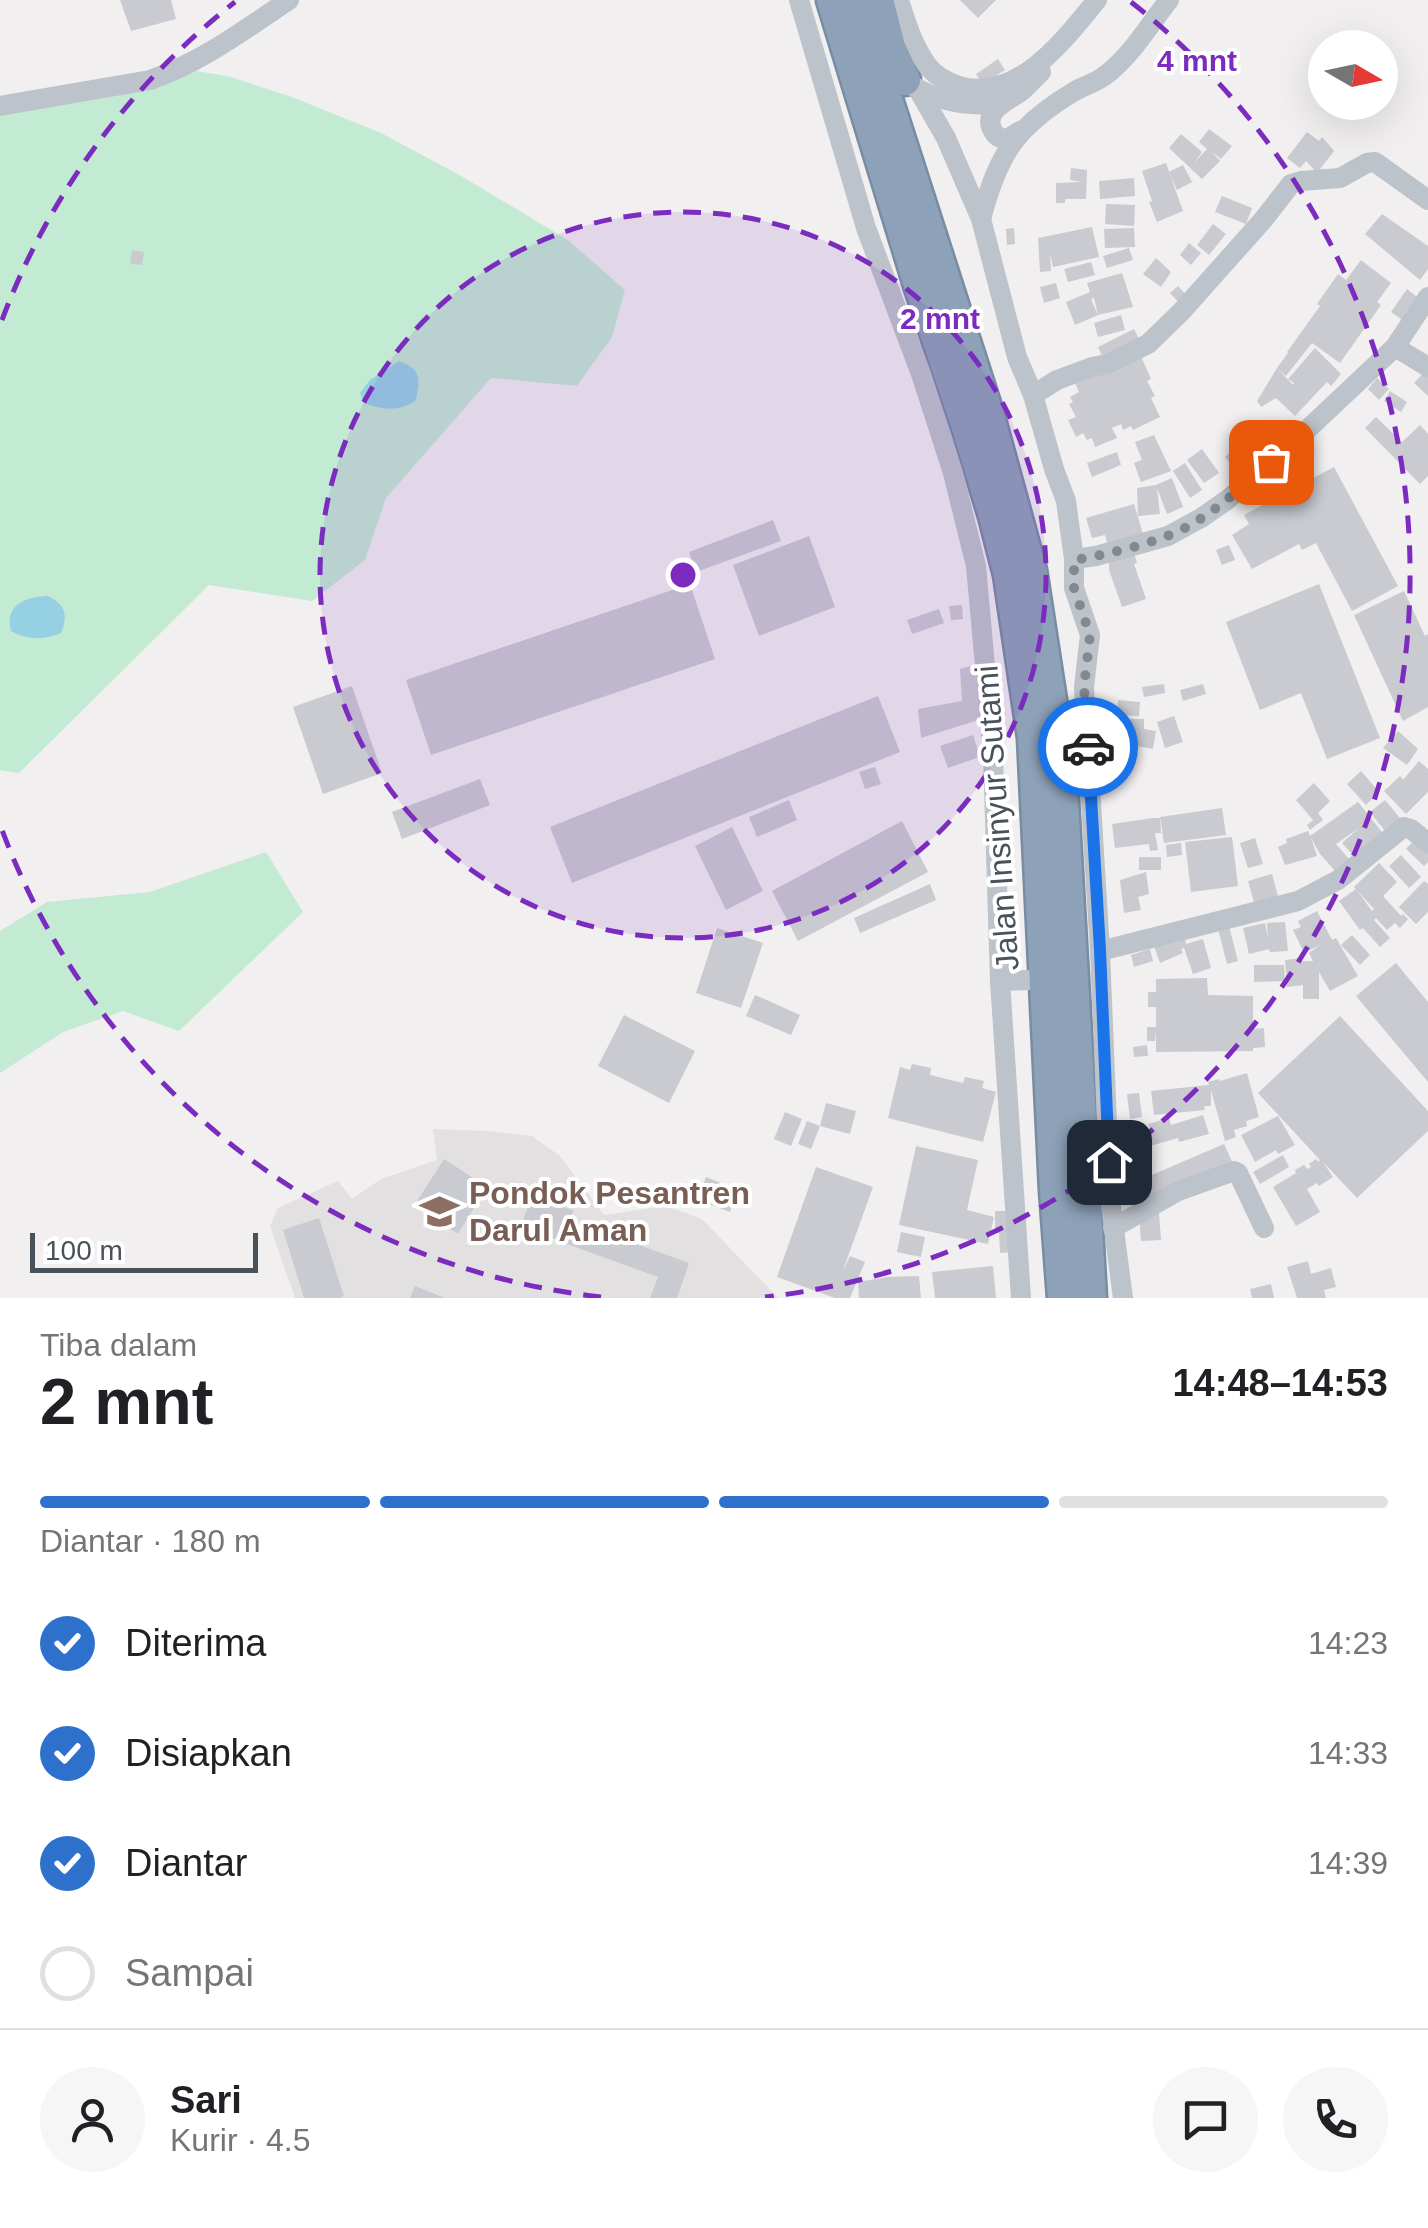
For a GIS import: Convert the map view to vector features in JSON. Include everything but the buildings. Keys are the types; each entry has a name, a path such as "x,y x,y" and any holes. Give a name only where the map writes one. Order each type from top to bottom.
{"highway":[{"name":"Jalan Insinyur Sutami","path":"832,0 919,285 968,426 1008,575 1033,738 1063,1298"},
{"name":"Jalan Insinyur Sutami","path":"856,0 988,413 1030,570 1061,765 1090,1298"},
{"path":"878,0 890,47 912,86"}],"street":[{"path":"0,106 168,74 199,60 265,7 288,0"},
{"path":"799,0 861,212 953,473 976,566 993,755 1000,981 1021,1298"},
{"path":"898,0 909,32 929,68 948,82 974,90 1006,85 1032,68 1097,0"},
{"path":"1071,31 1058,56 992,112 991,129 998,137 1007,139 1020,132 1073,92 1104,76 1169,0"},
{"path":"912,86 957,103 1002,103"},
{"path":"912,86 946,138 980,219 1017,357 1066,501 1074,588 1090,635 1084,687 1100,950 1092,977 1113,1228 1124,1298"},
{"path":"980,219 1002,156 1020,132"},
{"path":"1033,395 1057,380 1113,362 1148,344 1193,299 1291,184 1340,178 1375,162 1428,200"},
{"path":"1074,560 1168,536 1227,500 1395,347 1428,297"},
{"path":"1395,347 1428,366"},
{"path":"1100,950 1298,901 1338,880 1404,827 1428,842"},
{"path":"1000,981 1029,980"},
{"path":"1113,1228 1178,1192 1234,1171 1264,1228"}],"shaded area":[{"name":"Pondok Pesantren Darul Aman","path":"433,1129 532,1136 560,1156 604,1215 666,1206 702,1219 778,1298 295,1298 270,1226 278,1208 338,1181 352,1199 381,1179 437,1160"}],"green space":[{"path":"172,67 227,76 381,133 568,240 625,290 612,337 577,386 491,378 386,498 365,560 312,601 209,585 19,773 0,770 0,101"},
{"path":"266,852 303,912 179,1031 123,1011 63,1032 0,1073 0,931 47,902 150,892"}],"water":[{"path":"399,361 418,376 416,400 391,409 364,403 360,393 370,380"},
{"path":"48,596 64,612 61,633 35,638 11,631 14,608 32,598"}],"way so far":[{"path":"1088,747 1084,687 1090,635 1074,588 1074,560 1168,536 1227,500 1271,462"}],"place":[{"name":"Pondok Pesantren Darul Aman","path":"439,1211"}],"route":[{"path":"1088,747 1109,1162"}]}
